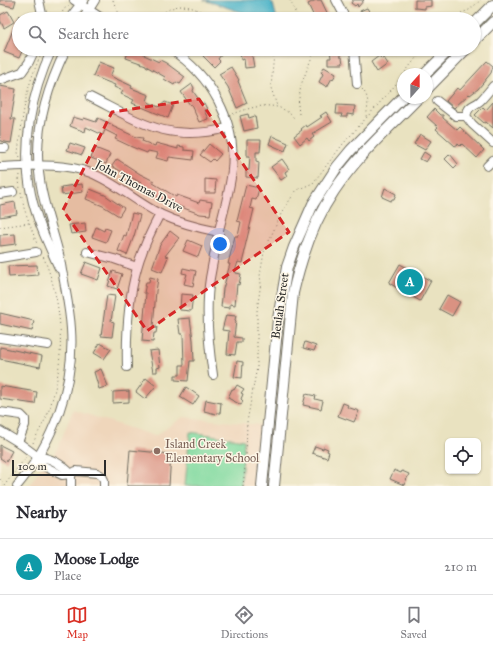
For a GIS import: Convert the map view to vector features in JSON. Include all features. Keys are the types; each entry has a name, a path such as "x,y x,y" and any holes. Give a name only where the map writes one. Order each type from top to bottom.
{"main road":[{"path":"481,17 493,5"},
{"path":"481,34 493,22"},
{"path":"431,68 443,56"},
{"path":"433,83 459,56"},
{"name":"Beulah Street","path":"262,486 278,319 287,266 313,204 337,167 351,150 397,103"},
{"name":"Beulah Street","path":"274,486 293,293 304,251 323,209 342,180 365,152 412,104"}],"street":[{"path":"40,0 42,12"},
{"path":"89,10 95,0"},
{"path":"336,0 342,12"},
{"path":"72,12 78,1 92,12"},
{"path":"0,80 22,72 34,56"},
{"path":"49,56 32,104 24,166 42,230 63,276"},
{"path":"17,486 38,457 58,414 65,392 70,367 71,329 68,295 60,255 50,228 41,192 39,165 40,131 43,110 55,71 62,56"},
{"path":"180,56 191,64 206,80 217,98 225,116 232,148 230,185 210,278 207,304 207,324 213,375"},
{"path":"355,56 357,84"},
{"path":"466,116 472,105 479,102 493,86"},
{"path":"90,97 142,123 168,132 198,133 228,128"},
{"path":"437,101 456,116 466,116"},
{"path":"466,116 472,124 493,143"},
{"path":"486,166 493,160"},
{"name":"John Thomas Drive","path":"0,167 39,165 62,166 91,173 111,183 160,214 182,222 219,232"},
{"path":"0,194 13,192"},
{"path":"127,367 126,347 128,314 137,267 148,238 160,214"},
{"path":"0,258 39,251"},
{"path":"87,252 137,267"},
{"path":"0,338 48,345"},
{"path":"0,412 21,415 25,419 25,425 18,442"},
{"path":"0,431 38,457 42,464 62,475 71,474 76,471 97,473 102,476 104,486"},
{"path":"70,486 71,474"}],"path":[{"path":"113,0 117,12"},
{"path":"290,0 295,12"},
{"path":"464,12 469,10 481,0"},
{"path":"62,12 64,9 78,1"},
{"path":"164,12 178,5 193,7 202,12"},
{"path":"4,486 20,466 40,432 49,410 56,384 60,350 59,317 55,290 29,223 20,191 19,177 24,166 20,157 18,156 18,150 23,107 37,56"},
{"path":"274,56 272,88 277,106"},
{"path":"299,114 298,105 301,85 312,56"},
{"path":"357,84 366,94 369,103 366,118"},
{"path":"225,116 253,108 277,106 294,118"},
{"path":"0,227 29,223"},
{"path":"0,480 5,484"}],"highlighted area":[{"path":"199,99 289,232 147,331 63,210 112,112"}],"shaded area":[{"name":"Island Creek Elementary School","path":"73,410 155,436 183,417 261,425 255,486 29,486 48,457 51,459 59,445"}],"green space":[{"path":"190,432 244,440 241,486 185,486"}],"water":[{"path":"204,0 270,0 275,12 241,12"}],"building":[{"path":"0,0 16,0 14,7 0,4"},
{"path":"316,0 321,0 327,12 312,12 308,4"},
{"path":"353,0 364,0 358,7 357,4 355,6 351,3"},
{"path":"415,0 431,0 431,6 425,7 425,9 415,8"},
{"path":"367,8 369,12 360,12"},
{"path":"8,11 12,18 12,23 4,28 0,20 0,15"},
{"path":"12,32 12,55 4,52"},
{"path":"127,56 146,56 159,62 160,60 185,77 180,84 176,82 174,85 164,79 165,77 146,65 126,58"},
{"path":"203,56 220,56 218,59 220,61 214,67"},
{"path":"241,56 252,56 254,67 245,68 244,59 241,60"},
{"path":"331,56 342,57 343,64 328,64 328,58 331,58"},
{"path":"379,56 382,59 384,58 388,64 377,72 371,62"},
{"path":"487,61 493,66 491,73 478,89 470,95 469,94 454,108 446,101 457,88 460,90"},
{"path":"99,62 114,68 110,76 132,86 131,88 149,95 147,101 150,103 159,107 165,102 173,105 168,118 132,103 134,100 121,94 123,91 114,87 115,85 93,76"},
{"path":"231,67 239,80 238,81 247,103 237,108 228,87 219,74"},
{"path":"324,67 336,74 327,87 319,82 323,74 321,72"},
{"path":"192,84 194,88 193,91 202,104 204,103 207,109 204,110 208,119 199,122 191,104 190,105 181,92"},
{"path":"0,86 16,89 11,119 15,119 11,143 0,141"},
{"path":"493,102 493,128 486,122 484,123 475,115 483,107 486,110"},
{"path":"337,105 355,106 354,115 347,114 347,117 341,117 342,114 336,114"},
{"path":"434,109 440,115 443,115 443,118 457,130 460,127 484,150 477,158 462,144 460,146 458,144 455,146 436,129 438,127 427,117"},
{"path":"326,112 332,122 312,134 314,137 309,141 307,138 300,144 294,136 306,125 307,127 322,117 320,116"},
{"path":"248,114 249,118 255,116 257,128 244,131 240,116"},
{"path":"73,117 83,120 84,118 96,122 98,118 136,137 143,138 142,141 155,146 156,143 178,149 178,146 184,147 184,150 194,151 193,160 169,157 168,161 156,158 158,153 148,151 147,153 132,147 115,139 117,136 105,130 103,135 86,127 85,132 70,126"},
{"path":"420,134 431,141 425,150 414,144"},
{"path":"272,136 288,143 285,151 269,144"},
{"path":"247,140 261,140 260,152 256,152 256,161 259,162 258,178 246,177 246,170 249,170 250,156 247,156"},
{"path":"70,143 85,148 82,155 67,150"},
{"path":"209,144 221,154 215,161 213,159 210,162 200,155"},
{"path":"95,148 110,154 106,164 91,158"},
{"path":"424,152 430,156 426,162 420,159"},
{"path":"450,154 458,164 454,168 445,159"},
{"path":"117,159 154,181 153,183 176,197 177,195 199,203 200,200 212,202 210,215 200,214 167,202 140,186 141,183 112,166"},
{"path":"282,159 289,169 285,172 287,176 281,180 271,167"},
{"path":"205,179 216,180 215,193 205,193"},
{"path":"82,184 83,192 62,195 61,187"},
{"path":"246,185 259,188 256,200 252,199 250,208 254,209 242,263 238,262 235,271 236,273 241,274 239,285 237,284 235,305 230,304 230,308 221,307 223,289 230,264 228,264 235,236 238,236 241,222 237,221"},
{"path":"385,188 396,194 394,199 391,201 382,197"},
{"path":"90,189 105,195 124,208 119,216 103,206 86,199"},
{"path":"15,202 17,214 0,217 0,205"},
{"path":"132,213 140,215 127,255 118,251 124,235 126,236"},
{"path":"85,223 86,232 71,234 69,225"},
{"path":"96,227 104,231 105,228 111,230 106,242 92,237"},
{"path":"170,231 179,238 165,256 168,257 162,272 152,268 160,245"},
{"path":"15,234 16,244 0,246 0,235"},
{"path":"188,240 202,246 198,257 183,251"},
{"path":"86,262 102,268 98,280 81,274"},
{"path":"400,264 431,281 420,301 389,283"},
{"path":"37,265 38,275 9,277 8,266"},
{"path":"183,268 196,271 193,286 184,284 187,274 182,273"},
{"path":"113,271 122,274 117,289 108,286"},
{"path":"150,277 158,279 153,327 157,327 156,333 154,333 153,342 142,341 146,293 144,293 146,282 149,282"},
{"path":"181,294 193,295 191,311 180,310"},
{"path":"107,295 115,296 111,321 114,322 112,337 101,336"},
{"path":"447,295 460,302 452,316 439,309"},
{"path":"0,313 34,321 32,331 0,324"},
{"path":"226,315 236,316 234,337 242,338 242,342 237,342 235,355 227,354 229,331 222,330"},
{"path":"190,318 194,361 190,361 188,381 175,380 175,375 180,375 180,365 184,365 183,334 180,334 178,319"},
{"path":"305,342 316,346 314,351 303,348"},
{"path":"100,343 111,349 104,359 94,353"},
{"path":"0,347 42,356 40,367 0,359"},
{"path":"158,350 160,367 157,368 157,372 153,372 149,351"},
{"path":"237,361 243,362 242,378 234,377"},
{"path":"101,369 108,386 99,389 94,372"},
{"path":"146,378 156,386 145,399 136,392"},
{"path":"237,385 244,389 241,393 243,394 241,399 243,401 241,405 228,398 232,389 234,390"},
{"path":"0,386 37,392 35,404 0,399"},
{"path":"186,387 199,396 193,405 180,397"},
{"path":"129,391 129,402 113,403 113,392"},
{"path":"306,394 316,396 315,399 323,401 321,409 303,405"},
{"path":"206,400 221,403 220,413 216,414 204,411"},
{"path":"343,403 348,405 347,407 359,411 354,422 338,416"},
{"path":"0,445 12,451 6,462 0,458"},
{"path":"315,446 328,449 327,451 329,452 327,458 312,453"},
{"path":"130,450 171,454 169,486 127,486"},
{"path":"394,470 409,474 404,485 390,479"}],"place":[{"name":"Moose Lodge","path":"410,282"},
{"name":"Island Creek Elementary School","path":"157,451"}]}
